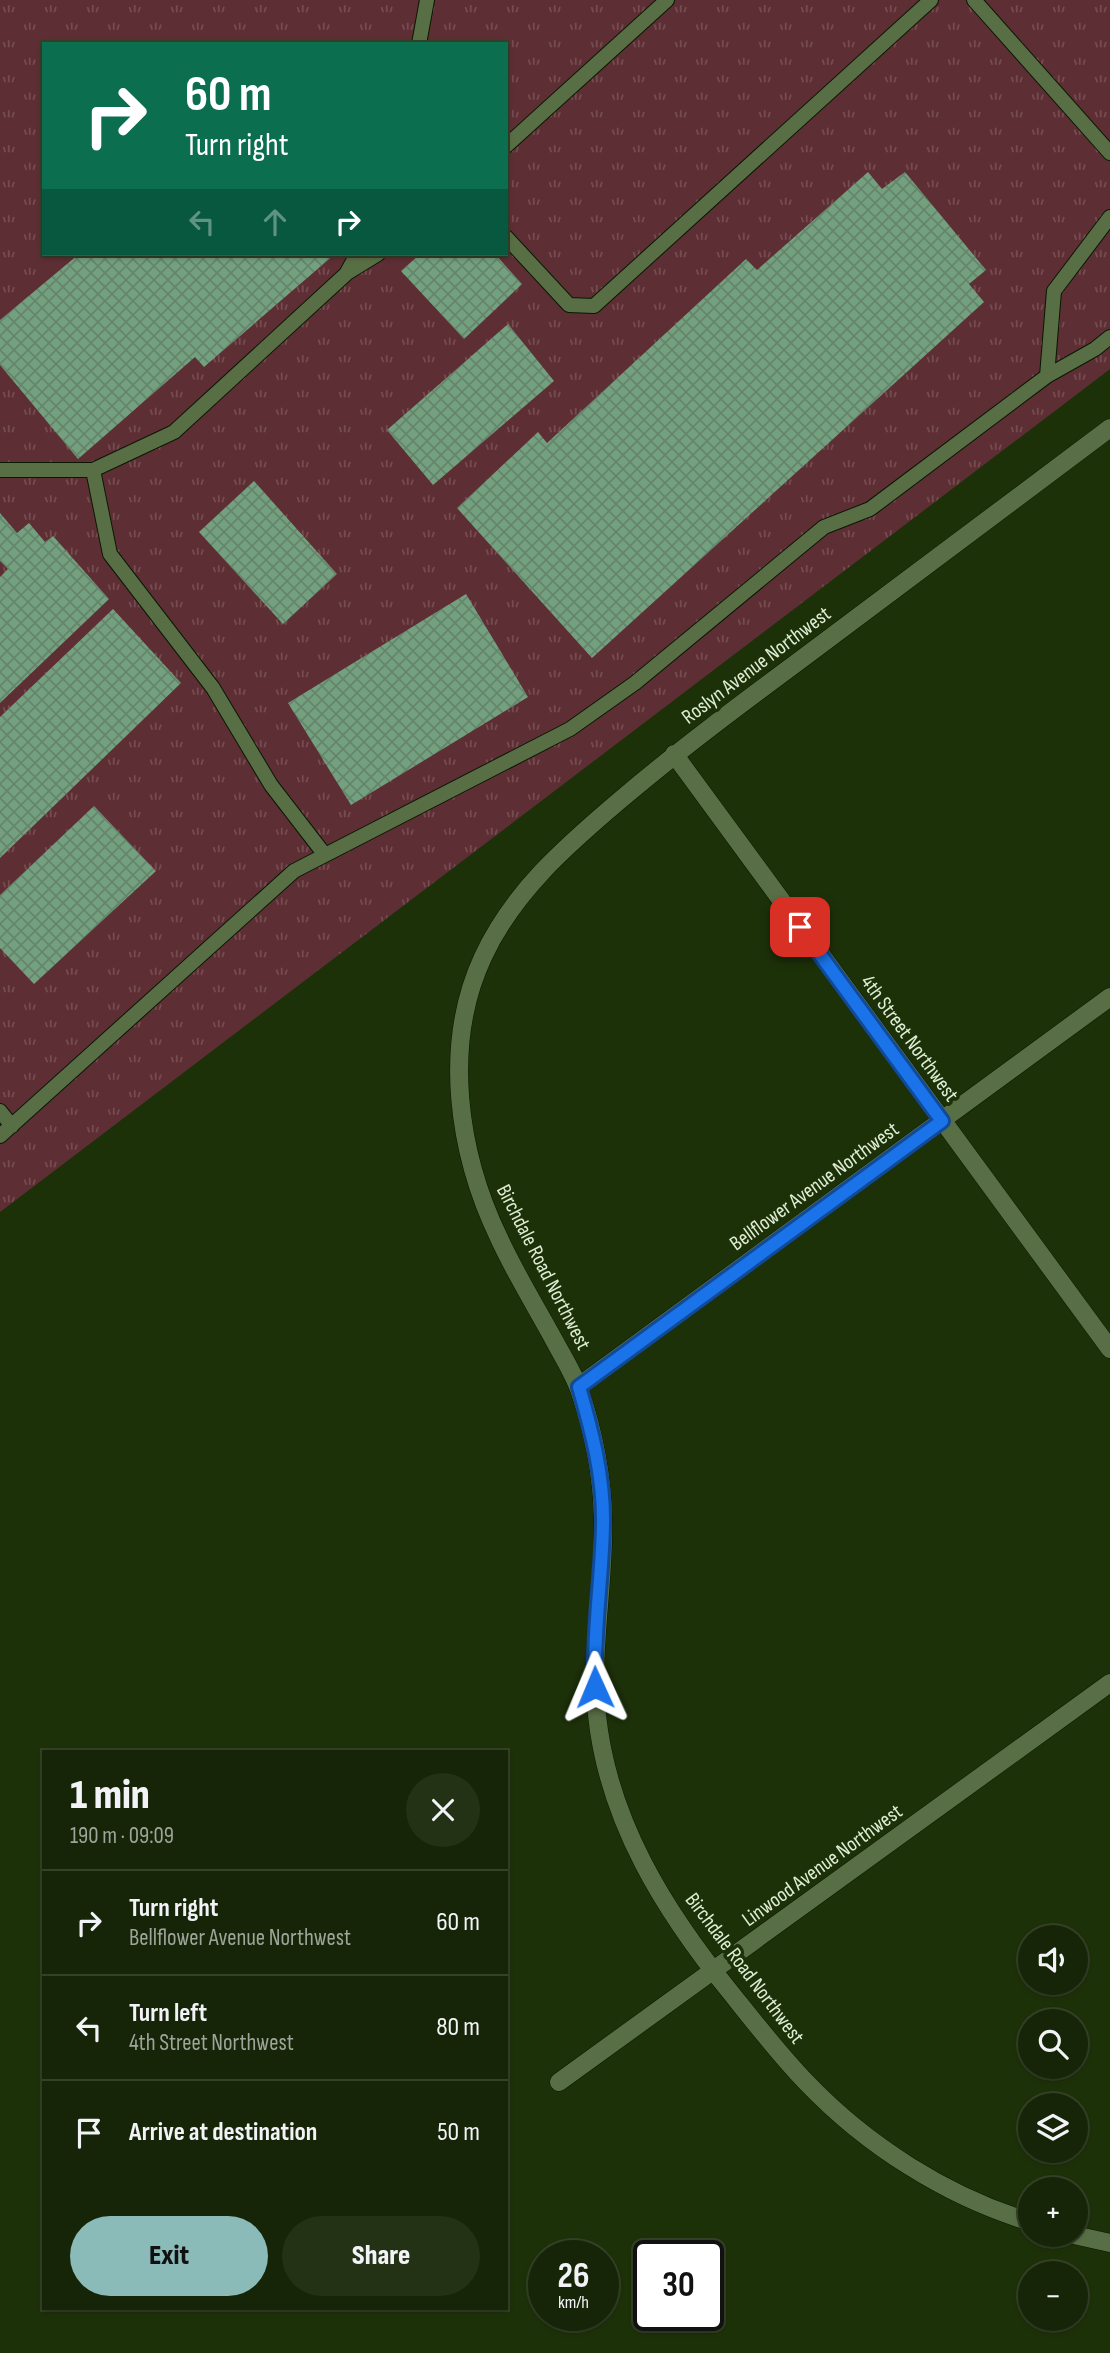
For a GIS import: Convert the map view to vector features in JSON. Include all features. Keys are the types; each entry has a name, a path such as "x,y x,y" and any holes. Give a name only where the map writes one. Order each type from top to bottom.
{"street":[{"name":"Roslyn Avenue Northwest","path":"473,981 484,954 500,927 531,883 566,846 674,754 1110,428"},
{"name":"4th Street Northwest","path":"674,754 1110,1349"},
{"name":"Birchdale Road Northwest","path":"473,981 462,1031 459,1085 464,1138 478,1188 498,1237 579,1387 595,1445 602,1509 594,1661 596,1714 605,1767 635,1852 677,1920 714,1972 809,2085 840,2114 919,2172 966,2197 1018,2217"},
{"name":"Bellflower Avenue Northwest","path":"579,1387 1110,997"},
{"name":"Linwood Avenue Northwest","path":"559,2082 1110,1683"},
{"path":"1088,2238 1110,2243"}],"lane":[{"path":"419,42 427,0"},
{"path":"508,144 667,0"},
{"path":"508,239 569,305 594,306 931,0"},
{"path":"974,0 1110,153"},
{"path":"1047,376 1054,291 1110,217"},
{"path":"346,274 356,256"},
{"path":"0,470 93,470 174,432 346,274 375,256"},
{"path":"0,1136 295,871 570,729 635,683 824,527 870,509 1047,376 1095,349 1110,337"},
{"path":"93,470 110,554 213,688 271,785 325,855"},
{"path":"0,1111 12,1126"}],"green space":[{"path":"0,0 1110,0 1110,369 0,1212"}],"building":[{"path":"868,172 882,189 905,172 986,270 969,284 984,302 592,658 457,508 538,432 547,443 746,259 757,270"},
{"path":"77,256 333,256 204,367 195,357 78,459 0,365 0,320"},
{"path":"418,256 497,256 522,284 464,339 401,271"},
{"path":"508,324 554,381 433,485 387,430"},
{"path":"254,481 337,574 283,624 199,532"},
{"path":"0,513 17,533 29,523 45,542 53,536 109,599 0,703 0,577 8,569 0,561"},
{"path":"466,594 528,697 351,805 288,703"},
{"path":"113,609 181,683 0,858 0,717"},
{"path":"94,806 156,871 34,984 0,948 0,895"}],"route":[{"path":"595,1687 594,1661 603,1522 600,1470 579,1387 942,1121 800,927"}]}
